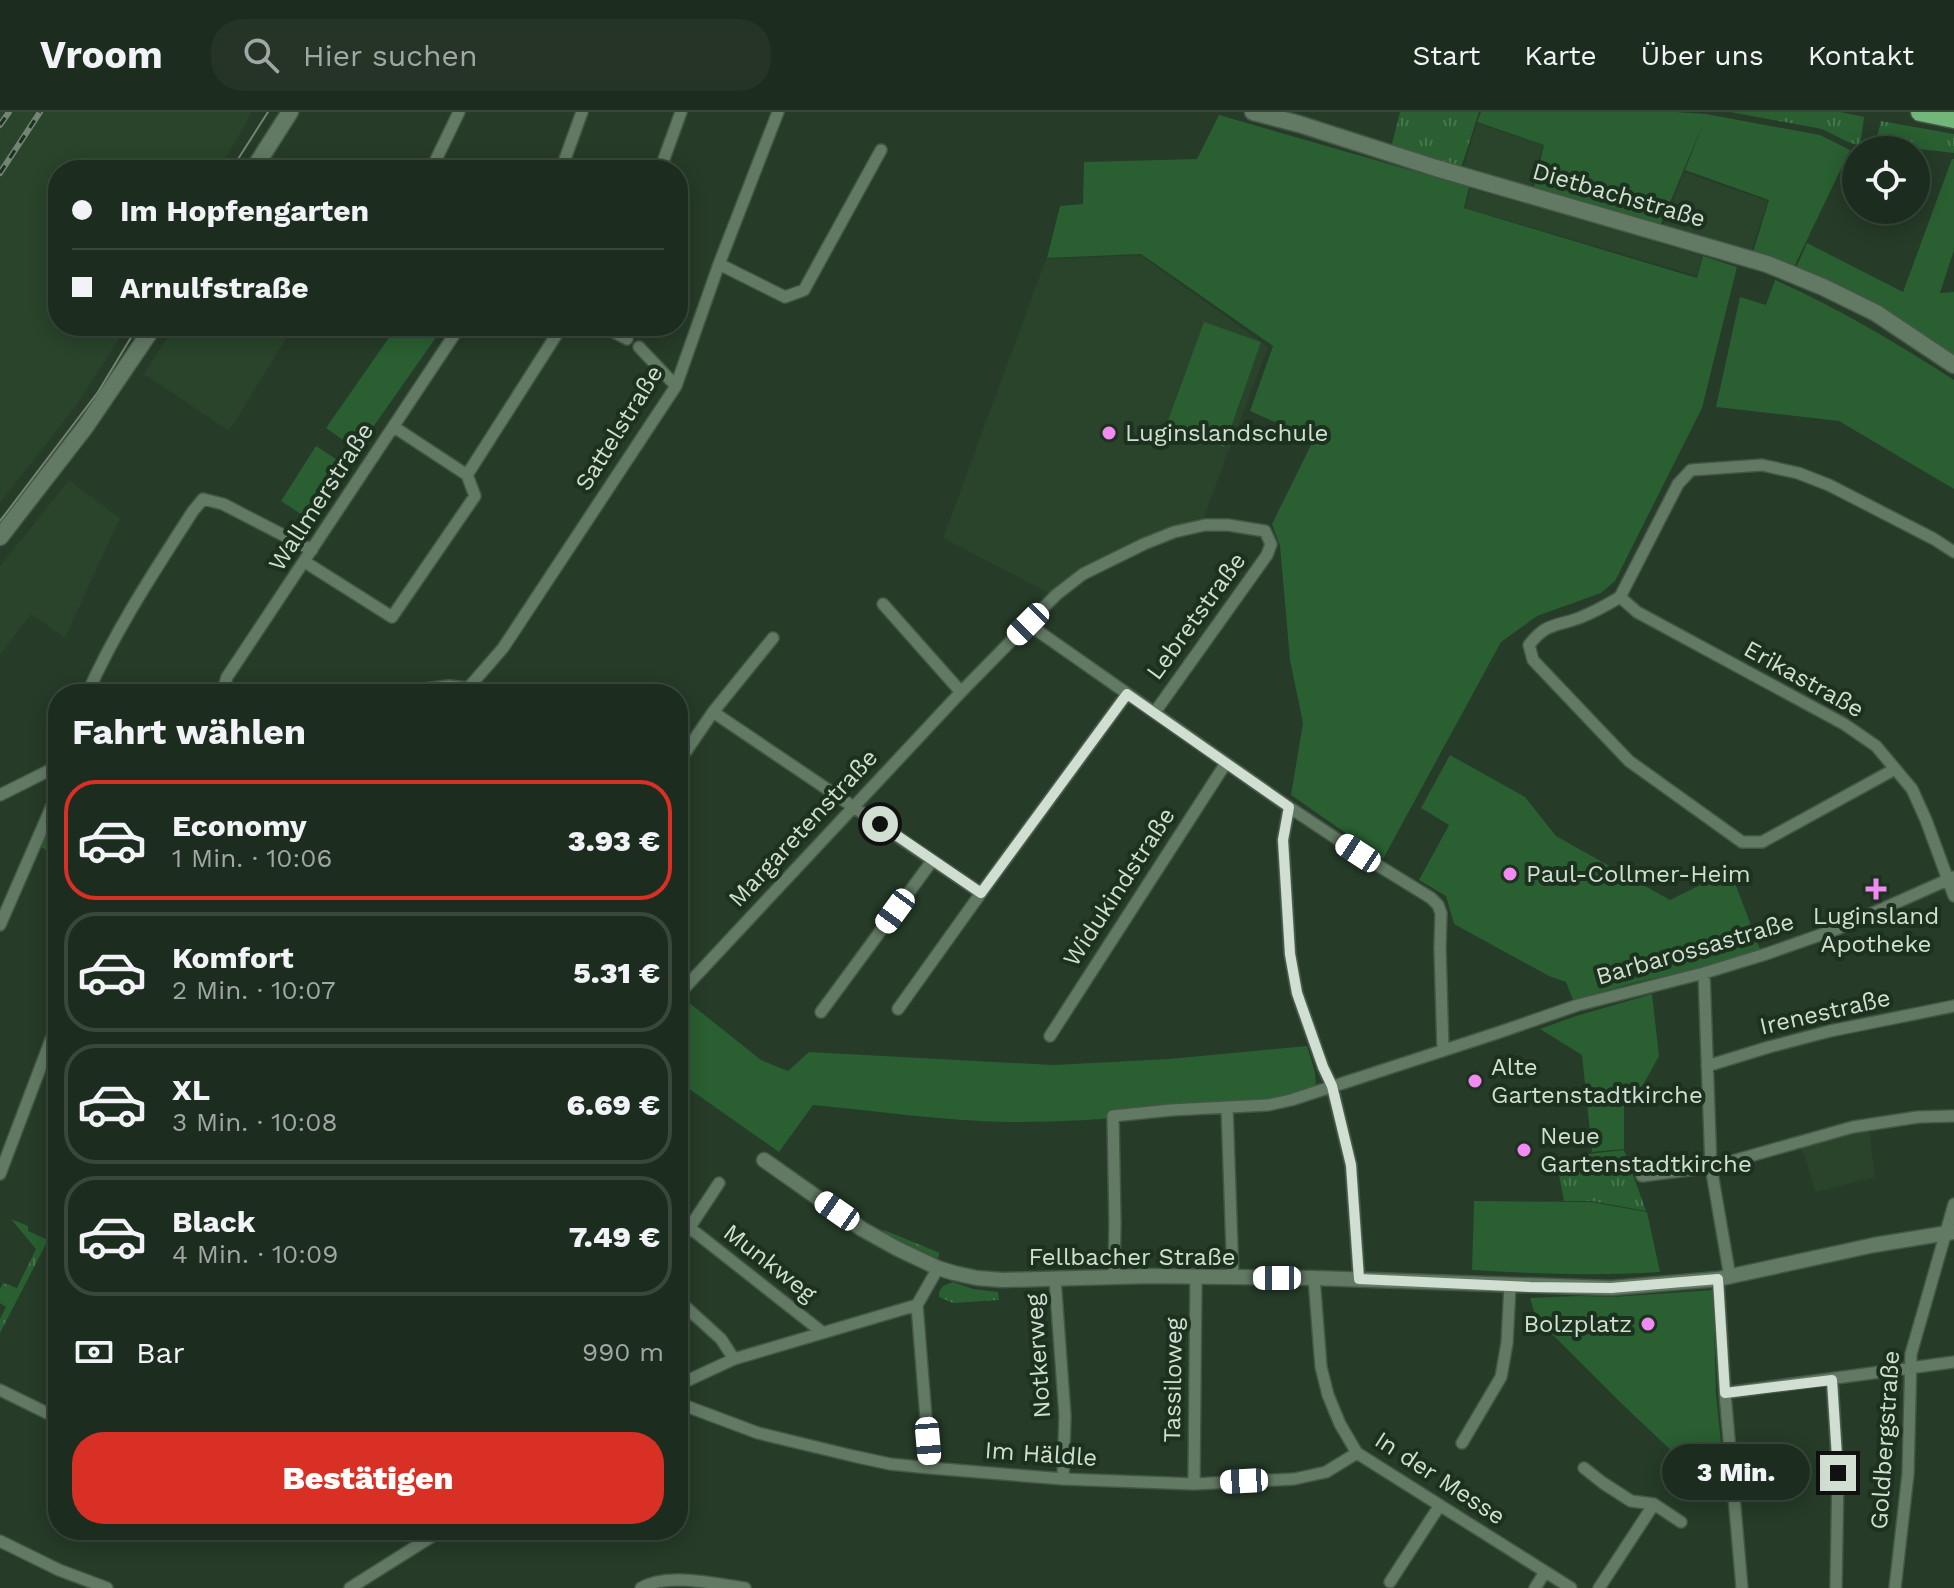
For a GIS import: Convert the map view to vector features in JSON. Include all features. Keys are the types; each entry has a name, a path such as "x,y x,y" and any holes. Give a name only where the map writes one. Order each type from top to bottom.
{"highway":[{"path":"1920,112 1954,119"}],"main road":[{"path":"266,160 290,112"},
{"name":"Dietbachstraße","path":"1253,112 1767,264 1876,313 1954,365"},
{"path":"0,537 86,426 147,336"}],"street":[{"path":"436,160 459,112"},
{"path":"565,160 582,112"},
{"path":"664,160 681,112"},
{"name":"Sattelstraße","path":"472,684 503,648 676,386 778,112"},
{"path":"719,264 785,297 804,290 881,150"},
{"name":"Wallmerstraße","path":"225,684 453,336"},
{"path":"467,475 556,336"},
{"path":"621,336 627,339"},
{"path":"639,347 676,386"},
{"path":"305,562 392,617 475,496 467,475 394,427"},
{"path":"1895,769 1762,842 1742,842 1629,761 1533,660 1529,645 1552,625 1574,620 1620,597 1678,484 1691,470 1762,465 1798,473 1829,485 1954,552"},
{"path":"91,684 135,601 203,499 223,504 312,550"},
{"name":"Margaretenstraße","path":"688,984 961,692 1056,595 1083,574 1144,544 1174,532 1205,525 1250,527 1265,531 1271,544"},
{"name":"Lebretstraße","path":"1155,712 1267,555 1271,544"},
{"name":"Erikastraße","path":"1620,597 1637,612 1673,633 1844,724 1876,746 1915,795 1951,878"},
{"path":"883,604 961,692"},
{"path":"1028,624 1289,807 1438,905 1441,913 1443,1051"},
{"path":"688,748 713,712 773,638"},
{"path":"898,1009 1127,694"},
{"path":"713,712 981,893"},
{"name":"Widukindstraße","path":"1050,1036 1226,763"},
{"path":"0,795 48,771"},
{"path":"1289,807 1283,840 1290,954 1297,993 1332,1086 1351,1165 1359,1279"},
{"path":"0,925 48,814"},
{"path":"821,1012 932,861"},
{"path":"1951,878 1954,896"},
{"name":"Barbarossastraße","path":"1114,1276 1113,1116 1268,1105 1291,1100 1578,1005 1704,973 1837,929 1951,878"},
{"path":"1704,973 1711,1167 1724,1278 1725,1393 1742,1588"},
{"name":"Irenestraße","path":"1707,1066 1830,1031 1954,1006"},
{"path":"0,1174 48,1047"},
{"path":"1227,1107 1233,1278"},
{"path":"1642,1176 1711,1167 1853,1127 1918,1117 1954,1116"},
{"name":"Fellbacher Straße","path":"764,1160 862,1229 896,1248 938,1268 977,1278 1003,1280 1114,1276 1314,1278 1611,1288 1724,1278 1874,1245 1950,1233"},
{"path":"688,1231 719,1183"},
{"name":"Goldbergstraße","path":"1895,1588 1908,1474 1911,1354 1950,1233 1954,1204"},
{"name":"Munkweg","path":"690,1228 822,1332"},
{"path":"930,1468 917,1305 938,1268"},
{"name":"Tassiloweg","path":"1194,1484 1196,1277"},
{"name":"In der Messe","path":"1314,1278 1321,1367 1340,1424 1357,1453 1571,1588"},
{"name":"Notkerweg","path":"1055,1279 1065,1416 1063,1479"},
{"path":"1462,1443 1501,1377 1507,1343 1510,1286"},
{"path":"688,1380 734,1359 917,1305"},
{"path":"688,1309 721,1339 734,1359"},
{"path":"1725,1393 1954,1362"},
{"path":"1832,1380 1838,1473 1836,1588"},
{"path":"0,1390 47,1413"},
{"name":"Im Häldle","path":"688,1407 758,1433 866,1459 930,1468 1063,1479 1194,1484 1294,1479 1326,1472 1357,1453"},
{"path":"1584,1468 1631,1501 1654,1504 1681,1522"},
{"path":"1599,1588 1654,1504"},
{"path":"1390,1582 1440,1505"},
{"path":"350,1588 426,1540"},
{"path":"0,1541 59,1570 107,1588"},
{"path":"1535,1588 1545,1572"},
{"path":"641,1588 665,1580 745,1588"}],"shaded area":[{"path":"0,112 252,112 225,160 48,160 48,336 121,336 76,406 0,503"},
{"path":"1477,123 1543,145 1532,187 1463,168"},
{"path":"1684,172 1768,201 1751,252 1663,225"},
{"path":"1470,188 1702,256 1697,276 1465,208"},
{"name":"Luginslandschule","path":"1141,255 1268,347 1203,519 1142,539 1081,568 1049,593 943,538 1046,259"},
{"path":"169,336 288,336 229,431 144,374"},
{"path":"69,480 120,518 65,638 31,614 0,655 0,566"},
{"path":"1869,1130 1875,1177 1816,1192 1801,1146 1852,1131"}],"green space":[{"path":"1400,112 1479,112 1461,168 1391,148"},
{"path":"1481,112 1706,114 1820,135 1842,146 1842,167 1794,267 1753,252 1769,200 1685,170 1703,124 1661,224 1534,187 1544,145 1477,122"},
{"path":"1730,112 1840,112 1864,117 1861,136 1842,136 1842,139 1822,129"},
{"path":"1219,115 1469,187 1464,208 1697,278 1703,256 1737,267 1702,408 1615,581 1601,593 1537,616 1501,642 1383,859 1291,795 1303,723 1290,660 1280,546 1272,524 1314,439 1250,411 1273,346 1141,254 1047,258 1060,206 1083,204 1084,162 1197,159"},
{"path":"1881,121 1954,134 1954,153 1930,150 1930,136 1877,136"},
{"path":"1954,159 1954,250 1940,293 1954,292 1954,359 1796,268 1807,243 1903,292"},
{"path":"1775,280 1866,327 1954,380 1954,489 1839,421 1716,407 1740,297 1766,305"},
{"path":"1204,322 1261,342 1224,447 1166,426"},
{"path":"390,336 437,336 357,450 326,428"},
{"path":"316,446 345,465 310,520 281,501"},
{"path":"1450,755 1525,797 1556,836 1670,900 1730,870 1760,949 1702,968 1573,1000 1566,982 1549,976 1454,924 1446,896 1419,880 1449,825 1421,808"},
{"path":"48,831 48,852 41,847"},
{"path":"1652,994 1659,1056 1643,1085 1624,1104 1624,1149 1592,1152 1582,1055 1540,1029"},
{"path":"688,1002 761,1060 788,1071 809,1052 1053,1065 1169,1059 1307,1046 1315,1072 1316,1086 1291,1100 1080,1120 960,1120 813,1105 779,1152 688,1088"},
{"path":"1624,1150 1646,1211 1591,1201 1564,1201 1558,1170 1581,1171 1588,1154"},
{"path":"1474,1201 1591,1202 1647,1212 1660,1272 1566,1274 1472,1270"},
{"path":"11,1219 48,1240 0,1333 0,1319 6,1307 0,1303 0,1289 3,1283 17,1288 36,1249"},
{"path":"883,1232 935,1251 939,1257"},
{"path":"953,1282 973,1289 998,1292 999,1300 953,1303 939,1297 943,1286"},
{"path":"1713,1290 1716,1395 1724,1471 1696,1474 1536,1318 1530,1298 1612,1297"}],"tram line":[{"path":"237,160 268,112"},
{"path":"0,521 98,392 132,336"}],"railway":[{"path":"0,125 9,112"},
{"path":"0,173 40,112"}],"place":[{"name":"Luginslandschule","path":"1109,433"},
{"name":"Paul-Collmer-Heim","path":"1510,874"},
{"name":"Luginsland Apotheke","path":"1876,889"},
{"name":"Alte Gartenstadtkirche","path":"1475,1081"},
{"name":"Neue Gartenstadtkirche","path":"1524,1150"},
{"name":"Bolzplatz","path":"1648,1324"}],"route":[{"path":"880,824 981,893 1127,694 1155,712 1289,807 1283,840 1290,954 1297,993 1332,1086 1351,1165 1359,1279 1611,1288 1718,1279 1725,1393 1832,1380 1838,1473"}]}
